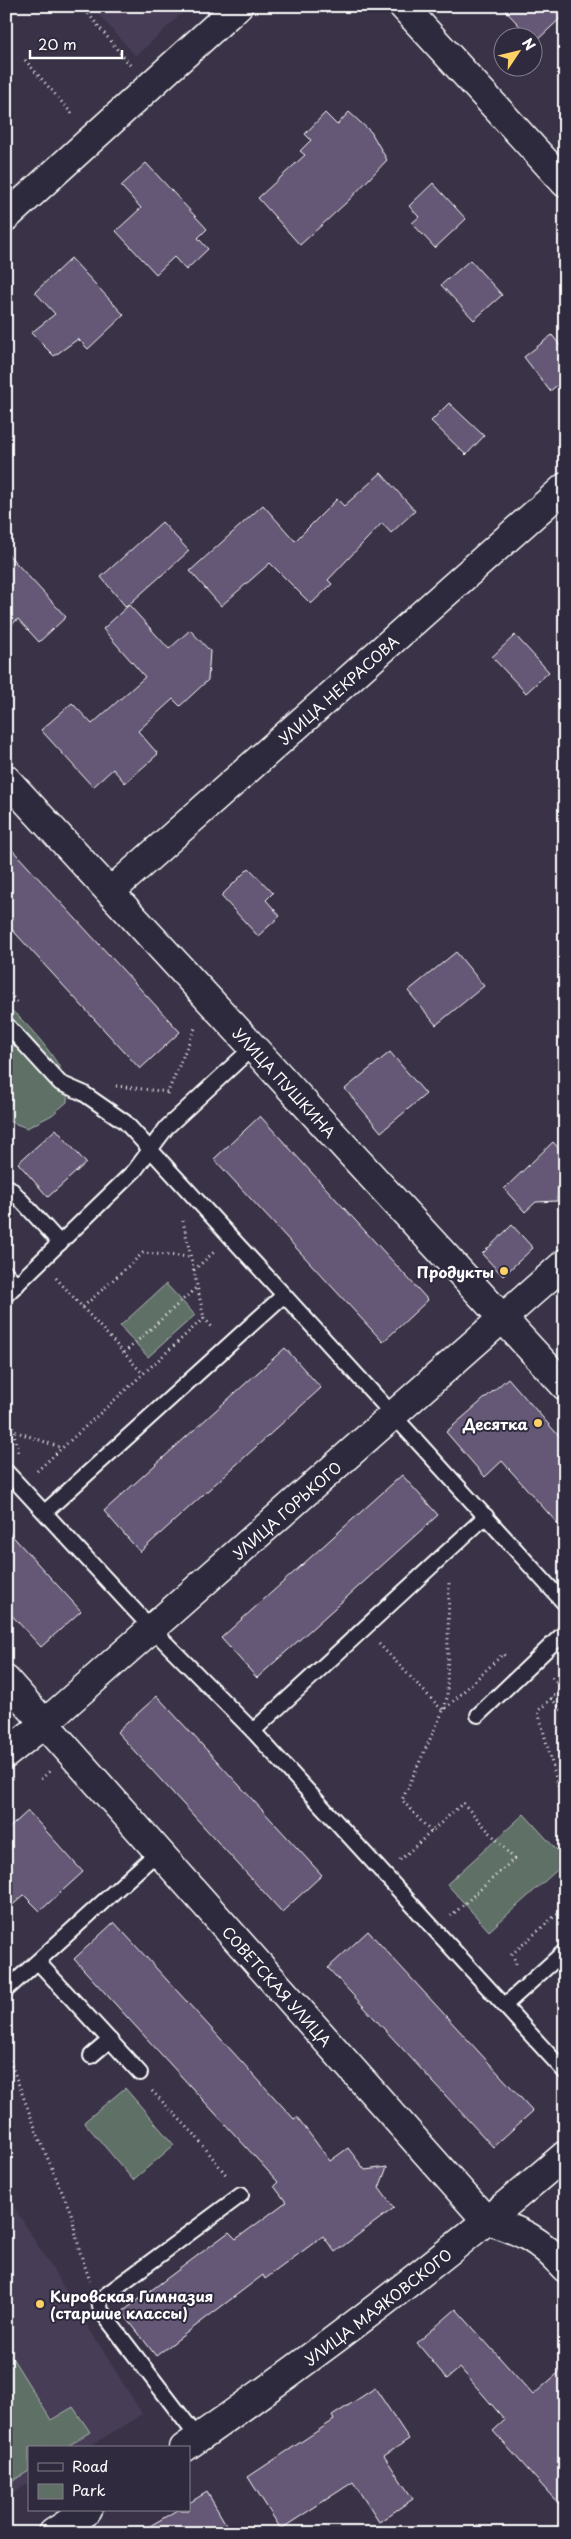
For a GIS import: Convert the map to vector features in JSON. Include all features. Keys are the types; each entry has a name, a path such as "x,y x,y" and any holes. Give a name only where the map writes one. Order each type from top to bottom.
{"street":[{"path":"6,217 238,6"},
{"path":"403,6 565,183"},
{"name":"УЛИЦА НЕКРАСОВА","path":"110,892 565,487"},
{"name":"УЛИЦА ПУШКИНА","path":"6,779 565,1386"},
{"name":"УЛИЦА ГОРЬКОГО","path":"6,1754 45,1723 565,1263"},
{"name":"СОВЕТСКАЯ УЛИЦА","path":"6,1680 486,2220"},
{"name":"УЛИЦА МАЯКОВСКОГО","path":"191,2443 248,2405 486,2220 565,2155"},
{"path":"486,2220 522,2231 551,2252 565,2268"},
{"path":"53,2533 85,2512"}],"lane":[{"path":"6,1024 60,1083 83,1093 125,1122 394,1414 565,1604"},
{"path":"6,1295 135,1170 167,1126 253,1047"},
{"path":"7,1187 60,1243"},
{"path":"6,1273 17,1285"},
{"path":"45,1512 284,1294"},
{"path":"6,1471 23,1484 45,1512 152,1629 253,1731 565,2072"},
{"path":"253,1731 486,1516"},
{"path":"478,1715 565,1632"},
{"path":"6,1990 159,1851"},
{"path":"504,2005 565,1951"},
{"path":"38,1962 140,2073"},
{"path":"91,2056 110,2040"},
{"path":"191,2443 101,2311 99,2300 241,2195"}],"path":[{"path":"82,6 132,68"},
{"path":"25,60 76,119"},
{"path":"164,1101 197,1025"},
{"path":"111,1086 200,1096"},
{"path":"23,1484 204,1318 173,1174"},
{"path":"83,1307 143,1253 191,1257"},
{"path":"41,1262 143,1374"},
{"path":"124,1353 197,1287"},
{"path":"6,1397 23,1484"},
{"path":"6,1428 62,1448"},
{"path":"431,1832 402,1800 443,1711 447,1698 449,1550"},
{"path":"365,1628 443,1711"},
{"path":"443,1711 503,1654 521,1674"},
{"path":"536,1660 562,1688 538,1711 565,1812"},
{"path":"551,1698 565,1714"},
{"path":"385,1874 463,1803 514,1859 463,1906"},
{"path":"525,1987 512,1954 565,1906"},
{"path":"6,2052 39,2138 71,2213 80,2252 99,2300"},
{"path":"140,2073 155,2095 194,2134 241,2195"}],"shaded area":[{"path":"91,6 190,6 136,56"},
{"name":"Кировская Гимназия (старшие классы)","path":"6,2194 142,2414 90,2446 28,2446 28,2484 6,2497"}],"green space":[{"path":"6,1006 41,1041 57,1063 67,1083 67,1102 52,1115 27,1128 6,1120"},
{"path":"166,1284 195,1315 148,1357 120,1326"},
{"path":"524,1814 565,1859 565,1863 489,1931 447,1884"},
{"path":"125,2088 174,2145 133,2180 84,2122"},
{"path":"6,2348 51,2420 73,2407 90,2432 68,2446 28,2446 28,2472 6,2485"}],"building":[{"path":"501,6 565,6 565,14 544,34 544,28 522,28"},
{"path":"349,112 371,132 387,160 348,201 300,245 258,198 305,155 300,151 311,140 305,134 325,113 337,125"},
{"path":"146,163 207,229 198,238 208,249 186,270 174,257 156,274 116,231 141,208 121,186"},
{"path":"433,183 466,219 435,248 412,223 419,217 409,206"},
{"path":"71,258 124,315 88,349 78,339 54,356 31,333 55,314 35,292"},
{"path":"470,260 502,295 474,320 441,285"},
{"path":"552,335 565,352 565,379 550,391 524,357"},
{"path":"449,403 484,436 466,455 431,421"},
{"path":"381,473 415,511 391,533 382,523 328,580 332,584 311,604 270,563 221,606 190,571 263,505 295,541 337,499 344,506"},
{"path":"162,522 189,551 126,607 101,577"},
{"path":"6,552 66,617 39,642 18,619 6,629"},
{"path":"129,605 169,649 190,630 210,651 208,680 180,706 173,699 138,731 158,754 125,783 113,769 93,787 41,730 72,703 92,724 145,677 103,629"},
{"path":"515,635 549,672 526,693 492,657"},
{"path":"6,843 180,1032 140,1069 6,923"},
{"path":"249,868 273,893 266,900 280,916 258,936 221,896"},
{"path":"456,952 484,986 436,1025 408,991"},
{"path":"390,1052 426,1094 381,1132 345,1089"},
{"path":"260,1116 428,1300 383,1342 214,1159"},
{"path":"56,1129 86,1163 48,1197 18,1163"},
{"path":"553,1142 565,1155 565,1175 558,1181 557,1201 536,1202 525,1212 504,1189"},
{"path":"512,1225 533,1248 503,1276 482,1254"},
{"path":"285,1348 321,1388 140,1552 104,1511"},
{"path":"508,1378 565,1443 565,1532 502,1461 485,1477 446,1432"},
{"path":"402,1475 438,1515 257,1678 221,1638"},
{"path":"6,1529 81,1611 41,1647 6,1609"},
{"path":"157,1696 322,1875 282,1912 117,1732"},
{"path":"28,1811 83,1872 40,1911 24,1895 6,1911 6,1831"},
{"path":"114,1922 294,2119 297,2117 330,2161 348,2148 365,2170 387,2167 379,2188 394,2208 335,2252 323,2236 265,2279 263,2275 156,2356 122,2312 229,2232 236,2239 286,2202 274,2186 278,2182 74,1959"},
{"path":"368,1931 533,2111 493,2147 328,1968"},
{"path":"456,2309 533,2395 565,2367 565,2511 493,2431 505,2420 460,2368 447,2379 417,2343"},
{"path":"375,2388 409,2439 384,2456 413,2499 379,2522 353,2482 281,2529 248,2477 334,2420 332,2416"},
{"path":"207,2492 231,2533 138,2533 174,2512 190,2512 190,2502"}],"place":[{"name":"Продукты","path":"504,1271"},
{"name":"Десятка","path":"538,1423"},
{"name":"Кировская Гимназия (старшие классы)","path":"40,2304"}]}
